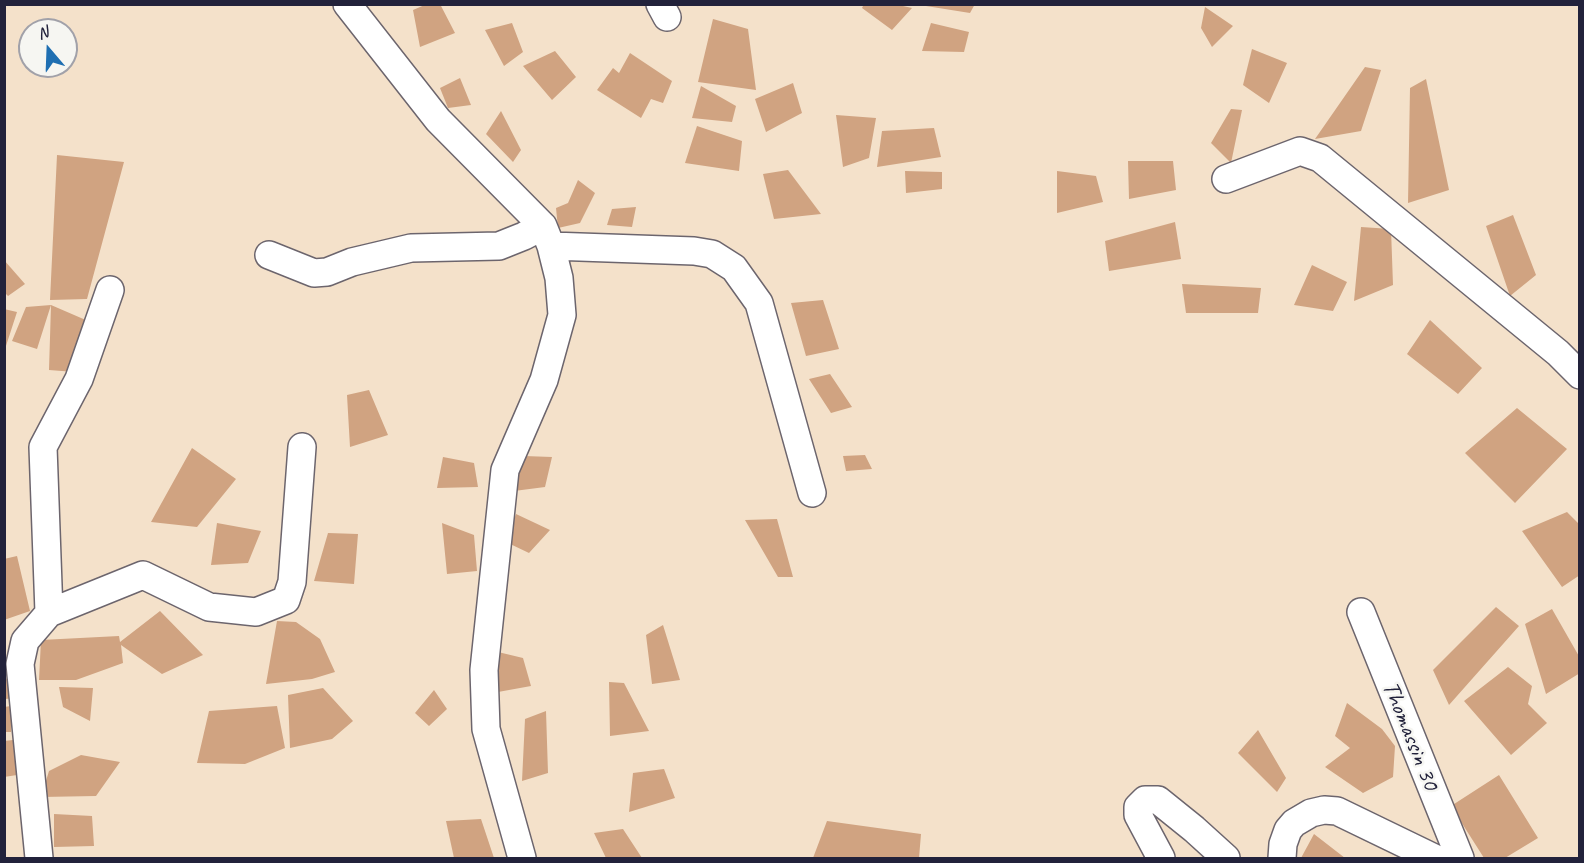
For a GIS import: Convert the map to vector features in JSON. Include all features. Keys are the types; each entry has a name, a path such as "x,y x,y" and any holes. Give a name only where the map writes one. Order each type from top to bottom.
{"street":[{"path":"347,4 438,120 523,204 547,236 559,278 562,315 544,380 506,470 484,670 486,729 522,858"},
{"path":"1226,179 1300,151 1320,158 1558,353 1580,375"},
{"path":"268,255 314,273 327,272 352,262 411,248 499,246 524,236 547,236 712,254 734,268 759,303 812,493"},
{"path":"49,613 43,447 79,379 110,290"},
{"path":"39,858 20,663 25,641 49,613 143,575 209,607 256,612 286,600 292,582 302,447"},
{"name":"Thomassin 30","path":"1361,612 1460,858"},
{"path":"1161,858 1137,814 1138,807 1145,800 1158,800 1226,858"},
{"path":"1281,858 1288,830 1294,823 1311,813 1324,810 1337,811 1434,858"}],"building":[{"path":"427,4 440,4 455,33 420,47 413,10"},
{"path":"864,4 894,4 912,8 892,30 862,8"},
{"path":"927,4 975,4 970,13 926,6"},
{"path":"1205,7 1233,26 1212,47 1201,28"},
{"path":"713,19 748,29 756,90 698,82"},
{"path":"512,23 523,52 504,66 485,30"},
{"path":"931,23 969,32 964,52 922,51"},
{"path":"1252,49 1287,63 1269,103 1243,85"},
{"path":"555,51 576,77 552,100 523,66"},
{"path":"630,53 672,81 663,103 651,99 641,118 597,90 613,68 619,73"},
{"path":"1365,67 1381,70 1361,131 1315,139"},
{"path":"460,78 471,105 448,108 440,88"},
{"path":"1426,79 1449,190 1408,203 1410,88"},
{"path":"793,83 802,113 766,132 755,99"},
{"path":"701,86 736,106 732,122 692,118"},
{"path":"1231,109 1242,110 1231,163 1211,143"},
{"path":"501,111 521,150 513,162 486,134"},
{"path":"836,115 876,118 869,158 843,167"},
{"path":"697,126 742,141 739,171 685,163"},
{"path":"934,128 941,157 877,167 882,131"},
{"path":"57,155 124,162 87,299 50,300"},
{"path":"1128,161 1173,161 1176,190 1129,199"},
{"path":"788,170 821,214 774,219 763,174"},
{"path":"905,171 942,172 942,189 906,193"},
{"path":"1057,171 1096,176 1103,202 1057,213"},
{"path":"578,180 595,193 580,223 558,228 556,208 568,203"},
{"path":"636,207 632,227 607,225 612,209"},
{"path":"1513,215 1536,275 1510,296 1486,226"},
{"path":"1175,222 1181,259 1109,271 1105,241"},
{"path":"1361,227 1391,229 1393,285 1354,301"},
{"path":"4,260 25,284 8,296 4,292"},
{"path":"1312,265 1347,282 1333,311 1294,305"},
{"path":"1182,284 1261,288 1258,313 1186,313"},
{"path":"823,300 839,349 806,356 791,303"},
{"path":"51,305 88,321 75,372 49,370"},
{"path":"51,305 37,349 12,341 26,307"},
{"path":"4,309 17,312 5,349 4,349"},
{"path":"1430,320 1482,368 1458,394 1407,354"},
{"path":"830,374 852,407 831,413 809,379"},
{"path":"369,390 388,435 350,447 347,395"},
{"path":"1517,408 1567,449 1515,503 1465,453"},
{"path":"192,448 236,479 197,527 151,522"},
{"path":"865,455 872,469 846,471 843,456"},
{"path":"524,456 552,457 545,487 514,491"},
{"path":"443,457 474,463 478,487 437,488"},
{"path":"1567,512 1580,525 1580,575 1562,587 1522,531"},
{"path":"516,514 550,530 529,553 506,542"},
{"path":"777,519 793,577 778,577 745,520"},
{"path":"217,523 261,531 248,563 211,565"},
{"path":"442,523 474,535 477,571 447,574"},
{"path":"328,533 358,534 354,584 314,581"},
{"path":"17,556 30,611 4,620 4,559"},
{"path":"1496,607 1519,626 1449,705 1433,670"},
{"path":"1552,609 1580,658 1580,673 1546,694 1525,624"},
{"path":"160,611 203,655 162,674 121,645 123,663 76,680 39,680 41,640 119,636 120,642"},
{"path":"277,621 296,622 320,639 335,672 312,679 266,684"},
{"path":"663,625 680,680 652,684 646,635"},
{"path":"498,652 523,658 531,686 498,692"},
{"path":"1508,667 1532,686 1528,704 1547,723 1511,755 1464,701"},
{"path":"6,678 17,698 5,699"},
{"path":"609,682 624,683 649,731 610,736"},
{"path":"59,687 93,688 90,721 63,707"},
{"path":"323,688 353,721 332,739 290,748 288,695"},
{"path":"434,690 447,709 429,726 415,713"},
{"path":"1347,703 1382,729 1395,746 1393,777 1363,793 1325,767 1350,748 1335,736"},
{"path":"11,706 11,732 4,732 4,707"},
{"path":"277,706 285,748 245,764 197,763 209,711"},
{"path":"546,711 548,773 522,781 525,719"},
{"path":"1258,730 1286,778 1277,792 1238,753"},
{"path":"13,740 17,775 4,777 4,741"},
{"path":"81,755 120,762 96,796 41,797 49,771"},
{"path":"664,769 675,798 629,812 633,773"},
{"path":"1499,775 1538,838 1505,858 1484,858 1451,806"},
{"path":"54,814 92,816 94,846 54,847"},
{"path":"481,819 494,858 454,858 446,821"},
{"path":"827,821 921,834 919,858 813,858"},
{"path":"623,829 642,858 606,858 594,833"},
{"path":"1314,834 1345,858 1301,858"}]}
